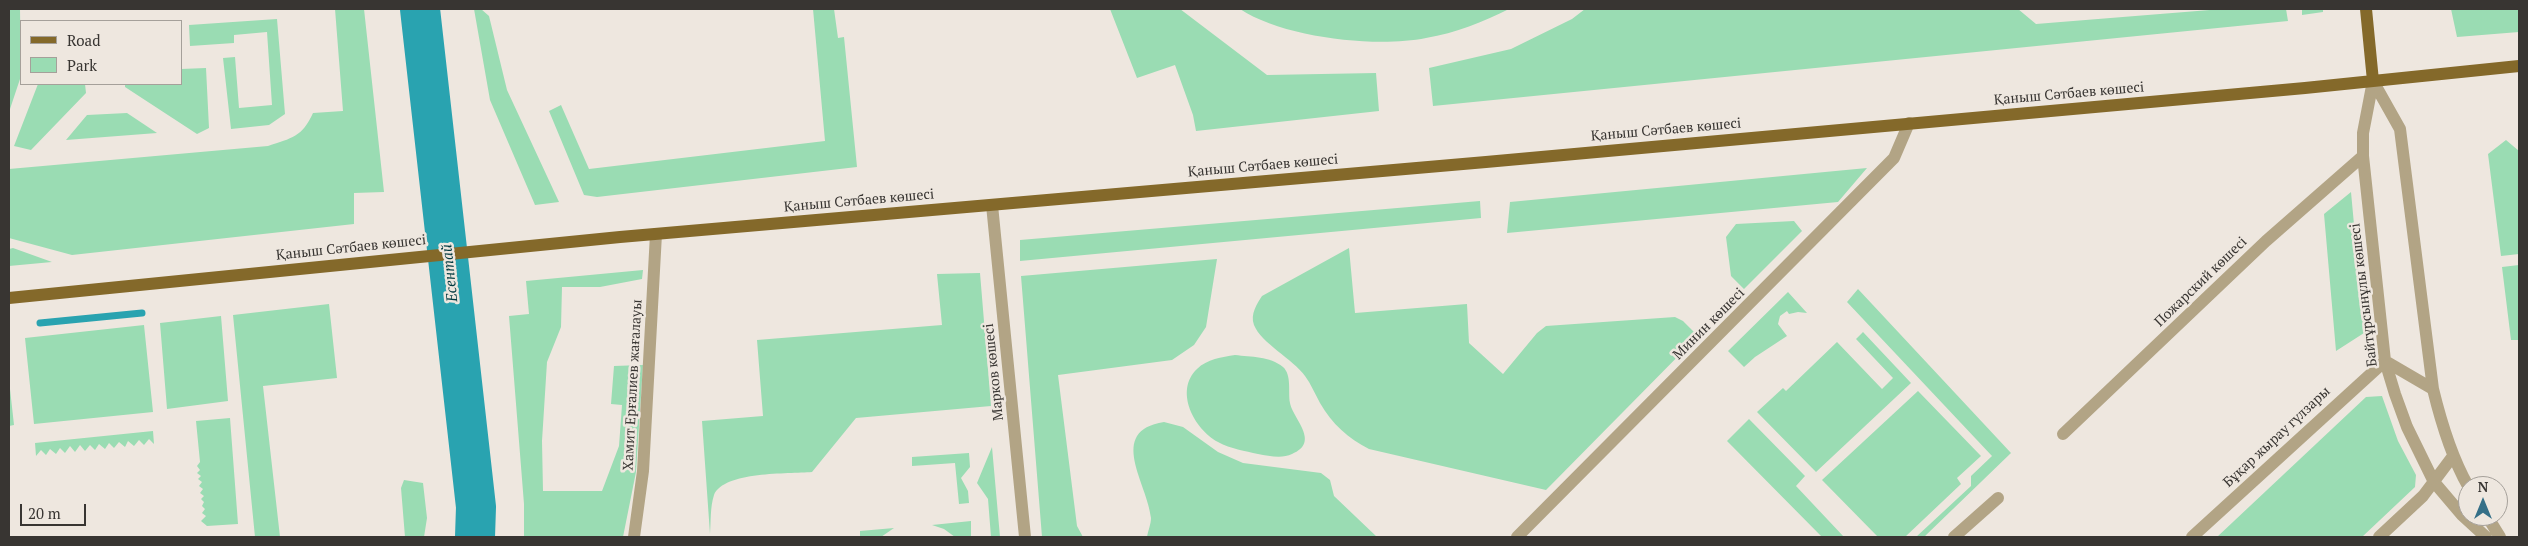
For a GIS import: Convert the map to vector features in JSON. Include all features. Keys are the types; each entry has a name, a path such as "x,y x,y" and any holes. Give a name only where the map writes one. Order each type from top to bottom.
{"main road":[{"name":"Байтұрсынұлы көшесі","path":"2366,9 2373,81"},
{"name":"Қаныш Сәтбаев көшесі","path":"9,298 491,249 1909,123 2519,66"}],"street":[{"name":"Байтұрсынұлы көшесі","path":"2373,81 2363,134 2363,156 2384,361 2407,427 2434,482 2462,515 2486,537"},
{"name":"Байтұрсынұлы көшесі","path":"2373,81 2400,129 2433,388 2440,419 2453,456 2463,476"},
{"name":"Минин көшесі","path":"1517,537 1894,158 1909,123"},
{"name":"Пожарский көшесі","path":"2062,434 2266,241 2363,156"},
{"name":"Марков көшесі","path":"992,205 1025,537"},
{"name":"Хамит Ерғалиев жағалауы","path":"634,537 644,471 656,234"},
{"path":"2384,361 2433,388"},
{"name":"Бұқар жырау гүлзары","path":"2192,537 2384,361"},
{"path":"2379,537 2423,496 2453,456"},
{"path":"1954,537 1998,498"},
{"path":"2493,526 2500,537"}],"green space":[{"path":"9,9 20,9 20,79 9,112"},
{"path":"335,9 364,9 384,192 354,193 354,224 72,255 9,238 9,169 268,146 295,136 305,127 313,113 343,111"},
{"path":"474,9 481,9 489,16 507,90 559,202 535,205 490,100"},
{"path":"813,9 834,9 838,38 844,37 857,167 597,197 584,195 549,111 561,105 589,169 825,141"},
{"path":"1110,9 1180,9 1267,75 1376,73 1379,111 1196,131 1193,115 1175,65 1137,78"},
{"path":"1240,9 1509,9 1479,23 1448,33 1405,41 1382,42 1357,41 1305,34 1259,19"},
{"path":"1585,9 2018,9 2036,24 2222,9 2286,9 2288,21 1433,106 1429,68 1511,49 1572,19"},
{"path":"2302,9 2323,9 2323,12 2302,15"},
{"path":"2451,9 2519,9 2519,32 2457,37"},
{"path":"277,19 285,114 269,125 231,129 223,58 235,57 239,108 272,105 267,32 234,35 234,43 190,46 189,25"},
{"path":"206,68 209,128 197,134 125,87 125,85 182,85 182,69"},
{"path":"38,85 85,85 86,93 31,150 14,146"},
{"path":"127,113 157,133 66,140 87,115"},
{"path":"2506,140 2519,151 2519,254 2501,256 2488,154"},
{"path":"1867,168 1838,202 1507,233 1510,202"},
{"path":"2351,192 2364,333 2336,351 2324,214"},
{"path":"1480,201 1481,218 1020,261 1020,240"},
{"path":"1794,221 1802,231 1744,289 1731,276 1726,237 1736,224"},
{"path":"13,248 52,262 9,266 9,249"},
{"path":"1349,248 1355,313 1467,304 1469,343 1503,374 1537,333 1546,326 1675,317 1683,321 1698,336 1546,490 1369,449 1347,435 1335,424 1320,403 1305,376 1293,363 1263,338 1253,321 1255,309 1262,296"},
{"path":"1217,259 1206,327 1194,345 1172,360 1058,375 1077,526 1083,537 1042,537 1021,276"},
{"path":"2519,265 2519,340 2511,340 2502,267"},
{"path":"643,270 642,279 600,287 562,287 561,327 547,362 542,441 543,491 602,491 619,446 622,405 611,404 614,366 643,365 636,472 623,537 524,537 524,504 509,316 529,314 526,281"},
{"path":"980,273 991,406 856,418 812,472 758,475 730,482 720,487 714,495 711,509 710,534 702,421 763,416 757,340 942,325 937,274"},
{"path":"1858,289 2011,453 1924,537 1916,537 1971,486 1971,476 1992,456 1847,302"},
{"path":"1788,292 1807,313 1789,314 1787,311 1780,316 1778,324 1787,336 1755,357 1744,367 1728,351"},
{"path":"329,304 337,378 263,386 280,537 255,537 233,315"},
{"path":"221,316 228,401 167,409 160,323"},
{"path":"144,325 153,412 34,424 25,338"},
{"path":"1863,332 1911,383 1816,472 1757,412 1783,388 1786,391 1837,342 1882,389 1893,378 1856,339"},
{"path":"1235,355 1266,359 1278,363 1286,370 1289,379 1290,403 1305,437 1300,449 1288,456 1262,455 1233,448 1218,442 1201,428 1190,409 1187,398 1190,378 1205,363"},
{"path":"9,380 14,425 9,426"},
{"path":"1918,391 1981,456 1957,478 1961,484 1905,537 1878,537 1822,480"},
{"path":"2382,396 2398,441 2416,475 2415,487 2362,537 2217,537 2366,397"},
{"path":"230,418 238,524 207,526 201,521 206,516 202,513 205,509 202,506 204,502 201,499 204,496 200,493 203,489 199,486 202,482 198,479 201,476 197,473 200,470 197,466 200,462 196,421"},
{"path":"1749,419 1805,476 1796,486 1844,537 1822,537 1727,441"},
{"path":"1164,422 1183,427 1218,452 1243,463 1321,473 1330,480 1334,496 1377,537 1147,537 1151,518 1135,461 1134,447 1137,436 1147,427"},
{"path":"153,431 154,444 149,439 144,445 139,440 134,446 128,441 125,447 119,442 114,448 109,443 105,449 99,444 95,450 90,445 85,451 80,445 75,452 70,446 65,453 60,448 56,454 50,449 46,455 41,450 36,456 35,443"},
{"path":"992,447 1000,537 991,537 988,499 977,483"},
{"path":"969,453 970,467 961,478 968,491 969,503 959,504 955,463 912,466 912,457"},
{"path":"404,480 423,483 427,518 424,537 405,537 401,488"},
{"path":"971,521 971,537 955,537 944,529 932,525"},
{"path":"894,528 881,537 860,537 860,531"}],"waterway":[{"name":"Есентай","path":"420,9 476,507 475,537"},
{"path":"40,323 142,313"}]}
